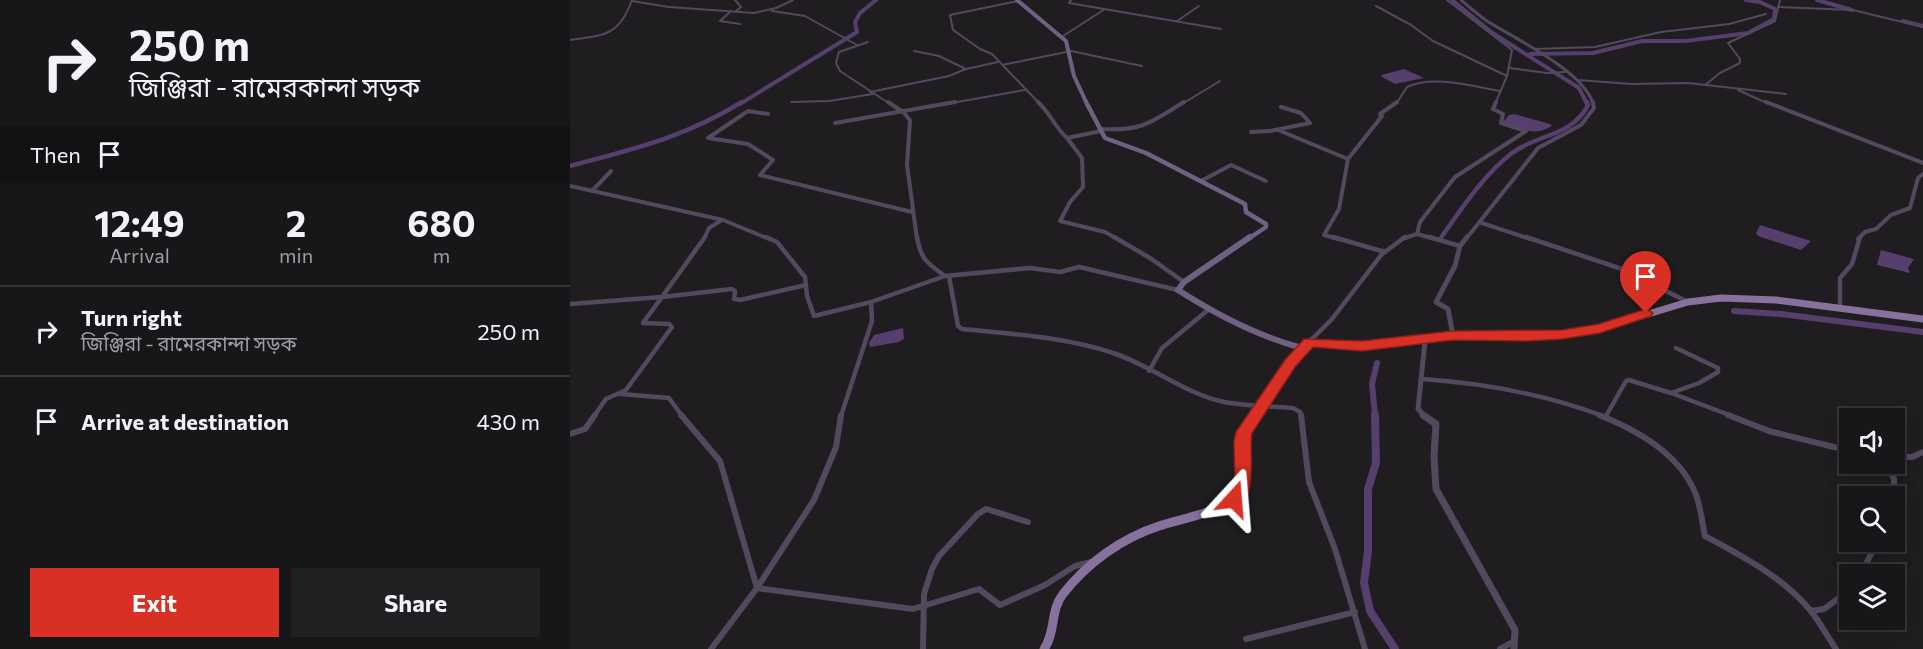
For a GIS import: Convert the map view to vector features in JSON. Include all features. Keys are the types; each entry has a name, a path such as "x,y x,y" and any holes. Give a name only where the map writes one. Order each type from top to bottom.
{"main road":[{"path":"1017,0 1063,36 1071,51 1071,65 1081,98 1105,138 1146,153 1245,204 1246,212 1263,221 1266,227 1184,282 1178,290 1208,310 1263,338 1306,345 1362,346 1453,336 1527,337 1571,334 1600,328 1688,302 1721,298 1745,298 1840,308 1923,320"},
{"path":"1044,649 1051,636 1057,602 1097,561 1122,542 1150,529 1217,508 1234,499 1241,491 1244,482 1242,441 1244,432 1306,345"}],"street":[{"path":"570,40 619,29 624,24 632,0 669,7 754,13 768,11 793,0"},
{"path":"735,0 741,7 736,11"},
{"path":"1017,0 950,16 953,30 980,49 992,54 1049,112 1055,127 1067,138 1082,158 1083,187 1070,202 1060,221 1105,232 1150,258 1184,282"},
{"path":"1071,0 1069,3 1221,29"},
{"path":"1417,234 1420,222 1449,188 1455,177 1526,131 1499,121 1503,114 1493,109 1510,68 1512,50 1447,0"},
{"path":"1453,336 1448,309 1436,302 1452,273 1460,246 1538,148 1569,133 1590,116 1594,108 1591,96 1577,80 1536,50 1484,19 1461,0"},
{"path":"1706,85 1720,73 1740,63 1740,59 1728,43 1770,24 1778,16 1780,0"},
{"path":"1177,21 1199,6"},
{"path":"1376,6 1411,25 1433,41 1507,76"},
{"path":"1778,7 1853,10 1923,27"},
{"path":"1063,36 1105,9"},
{"path":"731,11 720,21 740,24"},
{"path":"768,11 805,16 826,30 856,44"},
{"path":"1536,50 1595,47 1661,32 1729,24 1766,14"},
{"path":"868,42 856,44 840,52 836,63 840,71 903,112 910,120 907,165 912,212 920,254 928,264 947,276 958,326 962,329 1030,336 1096,348 1117,354 1149,371 1224,402 1293,408 1300,412 1304,426 1309,482 1335,549 1365,649"},
{"path":"914,51 939,56 966,69"},
{"path":"1002,65 1071,51 1094,54 1142,66"},
{"path":"791,102 829,101 872,93 999,62"},
{"path":"1510,68 1547,73 1565,72"},
{"path":"1577,80 1632,84 1706,85 1786,94"},
{"path":"1067,138 1101,130 1142,127 1220,81"},
{"path":"1385,252 1324,235 1339,209 1348,159 1382,116 1380,114 1397,104 1405,88 1410,85 1441,83 1500,91"},
{"path":"1732,87 1781,109 1923,163"},
{"path":"835,123 1025,90"},
{"path":"1251,132 1278,130 1310,123 1301,113 1281,107"},
{"path":"768,114 746,112 708,138 748,144 773,160 760,175 912,212"},
{"path":"1278,130 1348,159"},
{"path":"1201,181 1231,165 1266,181"},
{"path":"592,191 611,171"},
{"path":"1840,308 1840,278 1852,264 1857,240 1865,232 1876,229 1891,215 1910,208 1918,178 1923,174"},
{"path":"570,186 723,220 777,242 805,277 814,316 871,302 947,276 1030,268 1060,272 1073,267 1178,290"},
{"path":"621,394 672,327 669,324 643,323 706,236 709,228 723,220"},
{"path":"1479,222 1649,278 1666,291 1688,302"},
{"path":"1306,345 1334,317 1393,244 1411,234 1417,234 1460,246"},
{"path":"570,304 732,289 735,291 734,299 740,300 806,285"},
{"path":"711,649 757,588 814,500 836,447 837,425 872,321 871,302"},
{"path":"1149,371 1162,348 1208,310"},
{"path":"1425,340 1424,368 1418,409 1436,424 1434,456 1436,489 1515,630 1514,646 1500,649"},
{"path":"1671,393 1699,383 1718,372 1718,368 1676,348"},
{"path":"1421,380 1476,384 1540,396 1606,417 1642,435 1663,451 1683,473 1695,491 1705,536 1756,566 1795,595 1811,611 1836,649"},
{"path":"1606,417 1626,381 1671,393 1769,431 1839,449"},
{"path":"570,434 585,429 606,399 621,394 669,398 686,423 720,461 757,588"},
{"path":"1905,457 1923,452"},
{"path":"924,649 924,594 939,556 978,514 986,509 1028,522"},
{"path":"757,588 914,609 978,589 1000,605 1045,585 1075,566 1097,561"},
{"path":"1811,611 1824,609 1829,602 1839,598"},
{"path":"1246,639 1355,612"}],"shaded area":[{"path":"1404,69 1424,78 1395,84 1381,75"},
{"path":"1514,114 1552,126 1533,131 1503,122 1509,115"},
{"path":"1760,225 1811,241 1801,250 1758,236 1756,233"},
{"path":"1881,250 1914,259 1908,268 1910,273 1877,265"},
{"path":"903,328 904,339 899,342 870,347 869,343 874,335"}],"waterway":[{"path":"740,104 857,32 855,22 860,13 876,0"},
{"path":"1452,0 1491,32 1579,88 1587,104"},
{"path":"1530,54 1593,53 1642,41 1686,41 1748,33 1774,19 1775,9 1760,2 1746,0"},
{"path":"1817,0 1852,10"},
{"path":"1903,21 1923,26"},
{"path":"570,166 659,141 700,125 742,102"},
{"path":"1440,239 1492,171 1522,147 1573,123 1588,105 1587,102"},
{"path":"1734,311 1781,314 1923,332"},
{"path":"1375,416 1372,384 1377,363"},
{"path":"1375,415 1376,463 1368,489 1368,551 1364,583 1370,611 1395,649"}],"route":[{"path":"1234,499 1241,491 1244,482 1242,441 1244,432 1290,363 1309,342 1362,346 1453,336 1562,335 1590,331 1646,313"}]}
